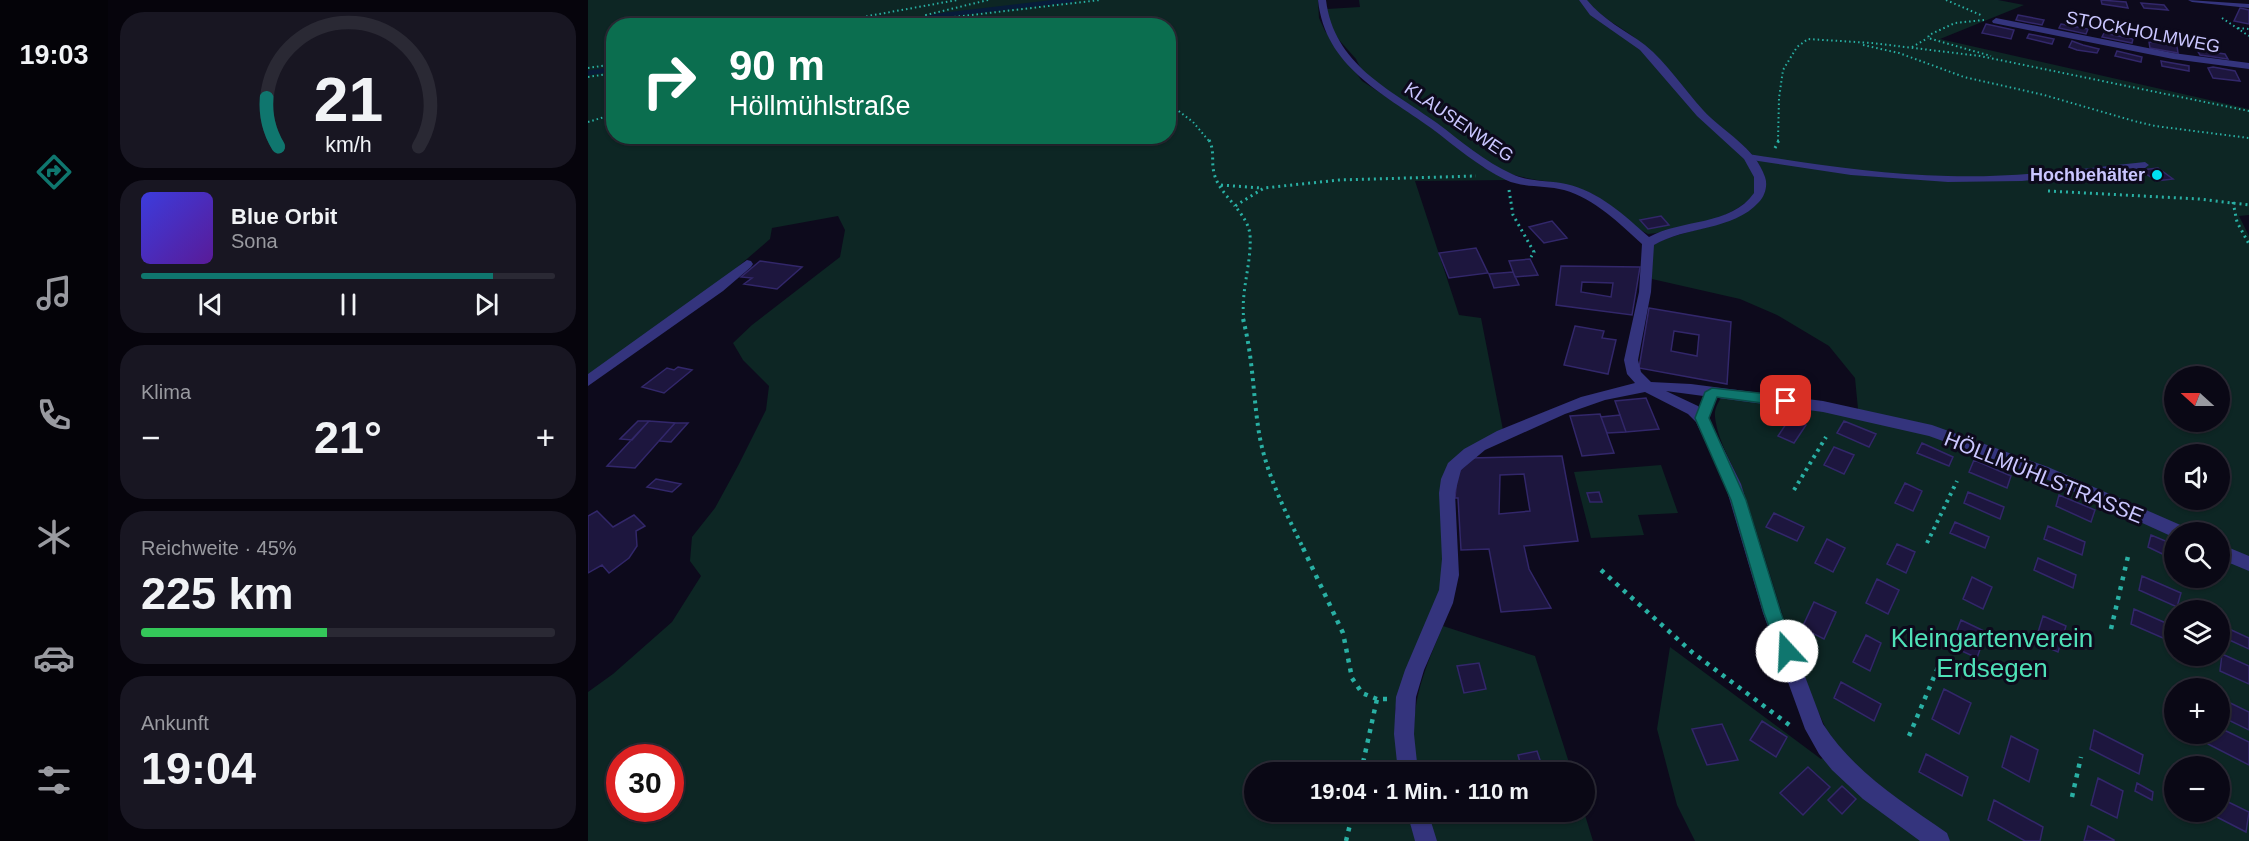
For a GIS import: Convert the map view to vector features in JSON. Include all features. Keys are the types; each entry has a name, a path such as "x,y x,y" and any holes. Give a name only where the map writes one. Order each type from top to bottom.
{"street":[{"name":"KLAUSENWEG","path":"1322,0 1329,31 1365,80 1422,116 1479,160 1510,177 1565,187 1585,194 1624,221 1648,243"},
{"path":"1583,0 1602,20 1631,37 1643,48 1701,114 1752,157 1762,186 1760,193 1752,203 1736,213 1713,223 1662,235 1648,243 1648,274 1631,360 1634,374 1646,387 1693,410 1702,418 1733,484 1772,613 1815,729 1824,745 1833,758 1862,785 1939,841"},
{"path":"2192,0 2249,6"},
{"name":"STOCKHOLMWEG","path":"1996,21 2165,55 2249,66"},
{"path":"588,381 718,288 747,264"},
{"name":"HÖLLMÜHLSTRASSE","path":"1407,762 1403,737 1406,695 1450,581 1452,558 1447,495 1448,480 1455,465 1472,451 1571,406 1625,389 1646,387 1712,392 1832,408 1881,418 1959,440 2063,480 2164,525"},
{"path":"1702,418 1712,392"},
{"path":"2230,555 2249,564"},
{"path":"1421,822 1426,841"}],"lane":[{"path":"1752,157 1791,165 1851,172 1948,179 2022,178 2145,165"}],"path":[{"path":"857,18 957,0"},
{"path":"927,18 926,15 988,0"},
{"path":"947,18 1100,0"},
{"path":"1946,0 1968,12 1996,21"},
{"path":"1908,48 1929,40 1929,34 1939,28 1963,19 1996,21"},
{"path":"2232,24 2249,36"},
{"path":"2237,28 2249,30"},
{"path":"1928,38 1985,53 1995,59"},
{"path":"1752,157 1772,152 1777,146 1783,70 1790,53 1808,39 1919,49 1995,59 2249,111"},
{"path":"1859,43 1899,53 1964,77 2044,95 2134,122 2249,138"},
{"path":"588,68 606,65"},
{"path":"588,77 606,74"},
{"path":"1176,108 1190,118 1204,133 1213,148 1213,170 1220,185 1246,221 1250,234 1243,318 1251,349 1259,434 1267,465 1288,516 1343,633 1352,678 1362,693 1377,699 1406,695"},
{"path":"588,122 606,116"},
{"path":"1220,185 1264,188 1339,180 1510,177 1508,201 1515,221 1534,252 1531,257"},
{"path":"1235,206 1264,188"},
{"path":"2041,191 2095,195 2170,196 2249,205"},
{"path":"2233,202 2237,222 2249,244"},
{"path":"1794,490 1826,437"},
{"path":"1927,543 1957,481"},
{"path":"2111,629 2129,552"},
{"path":"1601,570 1647,615 1700,659 1776,716 1810,739 1824,745"},
{"path":"1909,736 1939,664"},
{"path":"1363,762 1377,699"},
{"path":"2072,797 2081,757"},
{"path":"1346,841 1351,822"}],"green space":[{"path":"588,0 1318,0 1319,18 1325,31 1362,81 1416,116 1483,167 1508,180 1415,181 1459,315 1481,318 1503,430 1457,456 1445,529 1440,596 1407,668 1395,709 1398,762 1244,762 1244,822 1413,822 1418,841 588,841 588,692 613,674 672,622 701,576 690,561 692,537 715,508 766,410 769,386 743,360 733,343 752,325 840,257 845,230 838,216 772,228 770,239 726,277 588,378"},
{"path":"1359,0 1580,0 1633,42 1745,157 1757,177 1754,195 1732,212 1719,218 1690,227 1648,234 1601,199 1583,190 1498,169 1364,75 1356,59 1332,32 1327,9 1360,7"},
{"path":"1586,0 1998,0 2024,5 1940,39 2249,109 2249,215 2239,216 2249,236 2249,561 2230,552 2230,522 2165,522 1858,409 1855,378 1829,346 1777,315 1740,299 1652,279 1651,246 1678,235 1721,223 1747,210 1762,196 1765,179 1760,166 1743,145 1708,116 1652,53"},
{"name":"Kleingartenverein Erdsegen","path":"1722,396 1868,418 1949,440 2015,464 2164,529 2164,588 2230,588 2230,560 2249,569 2249,841 1695,841 1677,805 1657,729 1670,647 1821,759 1836,749 1821,719 1796,656 1741,485 1723,447 1715,414"},
{"path":"1661,465 1678,513 1638,515 1644,535 1591,538 1574,472"},
{"path":"1443,626 1535,656 1569,762 1416,762 1415,714 1428,664"},
{"path":"1429,822 1587,822 1593,841 1436,841"}],"building":[{"path":"2101,0 2126,2 2128,8 2102,4"},
{"path":"2141,3 2164,5 2168,10 2144,8"},
{"path":"2240,8 2249,10 2249,24 2234,21"},
{"path":"2018,15 2044,20 2042,25 2016,20"},
{"path":"1986,24 2014,30 2011,39 1982,33"},
{"path":"2061,24 2088,29 2086,34 2059,28"},
{"path":"2104,33 2133,39 2132,43 2102,37"},
{"path":"2029,34 2054,39 2052,44 2027,38"},
{"path":"2072,41 2099,49 2097,53 2077,50 2069,47"},
{"path":"2149,42 2177,46 2178,53 2150,48"},
{"path":"2197,50 2225,54 2228,59 2200,55"},
{"path":"2117,51 2142,57 2141,62 2115,56"},
{"path":"2161,61 2189,66 2189,71 2162,66"},
{"path":"2208,68 2235,71 2240,81 2213,78"},
{"name":"Hochbehälter","path":"2158,168 2173,179 2156,181 2141,170"},
{"path":"1661,216 1669,225 1648,229 1640,220"},
{"path":"1552,221 1567,238 1544,243 1529,227"},
{"path":"1476,248 1488,273 1449,278 1439,253"},
{"path":"1530,259 1538,275 1515,277 1509,261"},
{"path":"760,261 802,267 777,289 744,284 752,278 741,277"},
{"path":"1561,266 1640,267 1632,315 1556,305","holes":["1582,282 1613,283 1611,297 1581,292"]},
{"path":"1513,272 1519,285 1494,288 1489,274"},
{"path":"1649,308 1731,322 1727,384 1639,368","holes":["1674,331 1699,335 1697,356 1671,351"]},
{"path":"1575,326 1604,331 1602,338 1616,340 1608,374 1564,365"},
{"path":"678,367 692,370 664,393 642,387 667,368 674,370"},
{"path":"1646,398 1659,429 1626,432 1615,401"},
{"path":"1600,414 1614,453 1582,456 1570,416"},
{"path":"1620,415 1626,432 1607,433 1601,417"},
{"path":"1790,418 1806,425 1794,443 1778,436"},
{"path":"638,421 649,421 632,440 620,439"},
{"path":"649,421 675,423 635,468 607,466"},
{"path":"1844,421 1876,434 1869,447 1837,433"},
{"path":"675,423 688,423 671,442 659,441"},
{"path":"1922,443 1953,457 1949,466 1917,453"},
{"path":"1834,447 1854,455 1844,474 1824,465"},
{"path":"1562,456 1578,541 1524,546 1529,569 1551,608 1501,612 1489,549 1461,550 1458,498 1455,498 1457,475 1468,458","holes":["1524,474 1530,511 1499,514 1500,475"]},
{"path":"1974,460 2011,476 2007,488 1969,472"},
{"path":"656,479 681,484 672,492 647,487"},
{"path":"1905,483 1922,491 1913,511 1895,503"},
{"path":"1599,492 1602,502 1590,502 1587,493"},
{"path":"1968,492 2004,507 2000,519 1964,503"},
{"path":"2059,495 2095,510 2091,522 2056,506"},
{"path":"597,511 613,527 634,515 645,526 636,531 637,546 629,558 609,573 602,565 588,573 588,516"},
{"path":"1774,513 1804,527 1797,541 1766,527"},
{"path":"1955,522 1989,537 1985,548 1950,533"},
{"path":"2048,526 2085,542 2082,555 2044,539"},
{"path":"2151,535 2164,540 2164,555 2148,547"},
{"path":"1827,539 1845,548 1833,572 1815,563"},
{"path":"1897,544 1915,552 1906,573 1887,564"},
{"path":"2038,558 2076,575 2073,588 2034,570"},
{"path":"2142,576 2164,586 2164,588 2181,593 2179,600 2164,601 2139,590"},
{"path":"1972,577 1992,587 1983,609 1963,599"},
{"path":"1877,579 1899,590 1888,614 1866,603"},
{"path":"1814,602 1836,612 1824,639 1802,628"},
{"path":"2134,609 2164,622 2164,638 2131,624"},
{"path":"2043,616 2066,626 2058,652 2035,642"},
{"path":"1961,620 1986,632 1977,658 1951,646"},
{"path":"2230,629 2249,638 2249,649 2230,640"},
{"path":"1866,635 1881,643 1870,671 1853,662"},
{"path":"2230,658 2249,666 2249,684 2220,671 2221,666 2230,666"},
{"path":"1479,663 1486,689 1464,693 1457,666"},
{"path":"1841,682 1881,704 1874,721 1834,698"},
{"path":"1944,689 1971,703 1959,734 1932,719"},
{"path":"2230,703 2249,712 2249,730 2230,721"},
{"path":"1762,721 1787,737 1776,757 1750,740"},
{"path":"1722,724 1738,760 1707,765 1692,729"},
{"path":"2094,730 2143,755 2139,774 2090,749"},
{"path":"2230,733 2249,742 2249,765 2208,744 2230,744"},
{"path":"2011,736 2038,750 2029,782 2002,767"},
{"path":"1537,751 1541,762 1520,762 1518,755"},
{"path":"1926,754 1968,777 1962,796 1919,772"},
{"path":"1808,767 1830,787 1803,815 1780,793"},
{"path":"2098,778 2123,791 2117,818 2091,805"},
{"path":"2137,783 2153,792 2152,800 2135,791"},
{"path":"1842,786 1856,799 1842,814 1828,800"},
{"path":"1994,800 2043,827 2040,841 2025,841 1988,820"},
{"path":"2230,803 2249,812 2246,832 2226,822 2230,822"},
{"path":"2088,826 2114,840 2114,841 2084,841"}],"waterway":[{"path":"928,18 1072,0"},
{"path":"588,73 606,70"}],"place":[{"name":"Hochbehälter","path":"2157,175"}],"route":[{"path":"1786,401 1712,392 1702,418 1739,500 1772,613 1787,651"}]}
